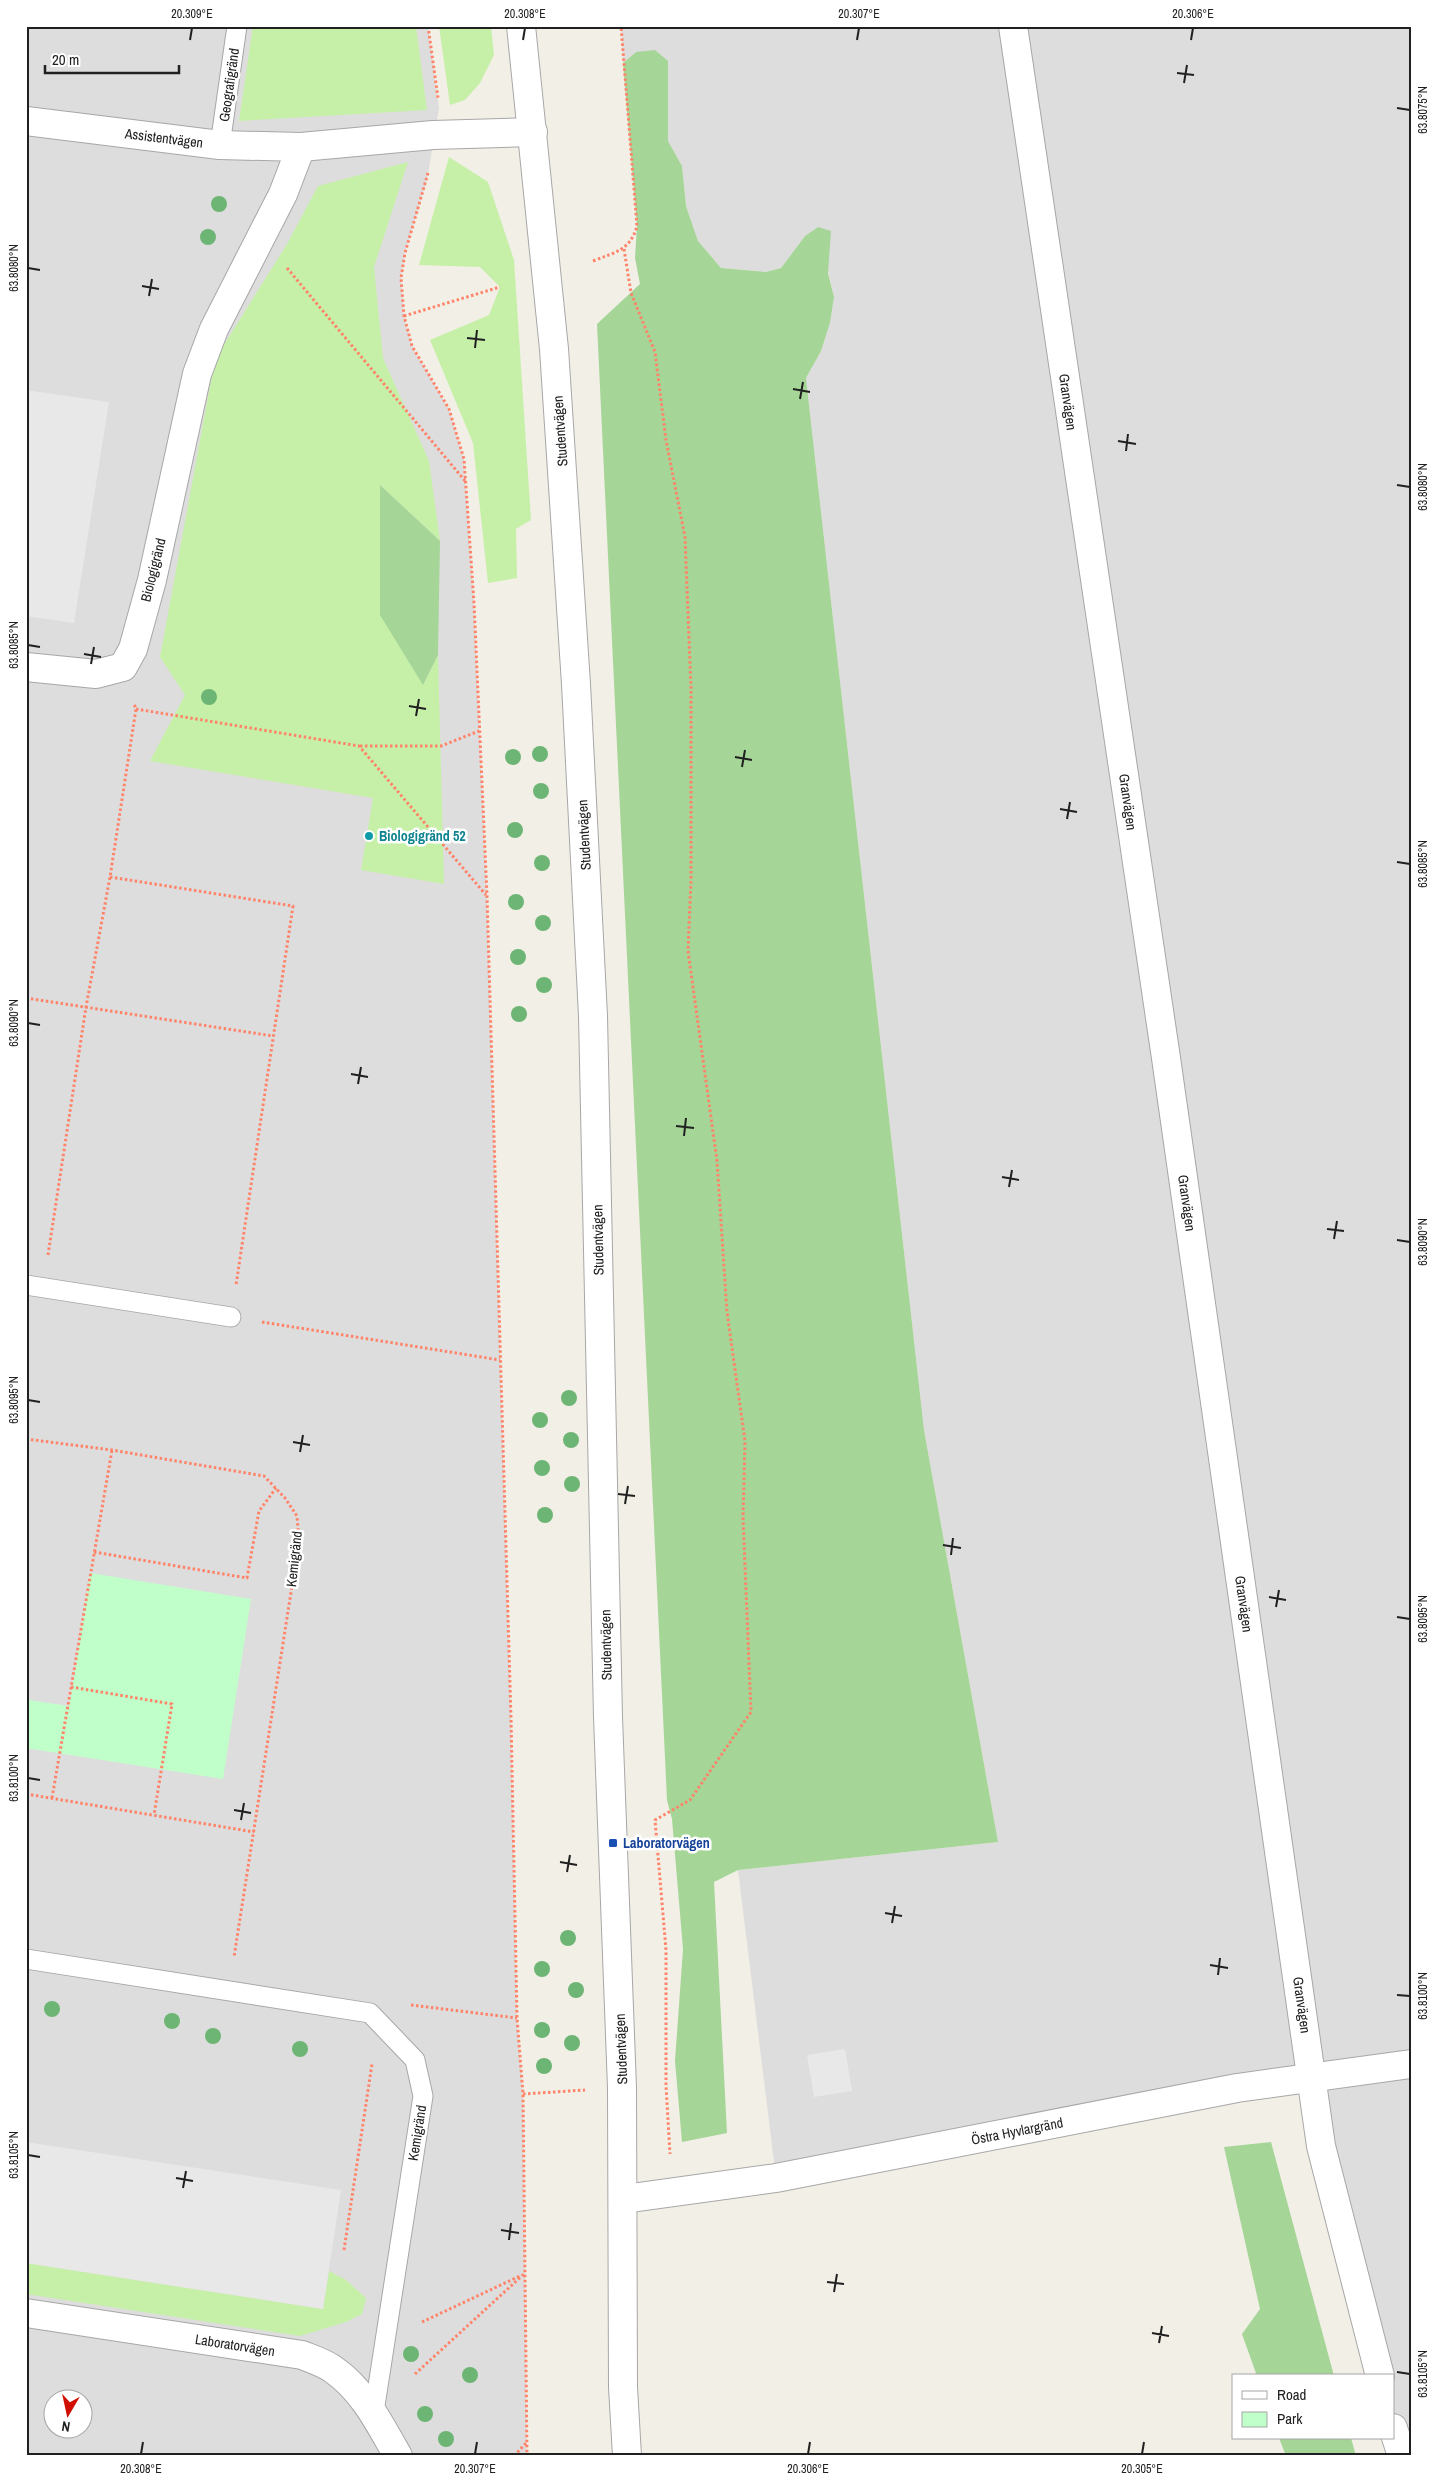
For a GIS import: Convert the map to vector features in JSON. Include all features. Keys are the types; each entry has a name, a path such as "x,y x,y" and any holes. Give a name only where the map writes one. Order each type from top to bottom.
{"street":[{"name":"Studentvägen","path":"521,26 554,349 576,684 593,1016 608,1717 622,2088 624,2387 627,2456"},
{"name":"Granvägen","path":"1012,26 1166,1058 1321,2146 1379,2374"},
{"name":"Assistentvägen","path":"26,121 220,145 301,147 433,135 532,132"},
{"path":"260,237 283,194 301,147"},
{"name":"Biologigränd","path":"123,667 133,648 152,580 197,374 214,328 260,237"},
{"path":"26,667 96,674 123,667"},
{"name":"Östra Hyvlargränd","path":"624,2199 776,2178 1237,2088 1411,2064"},
{"name":"Laboratorvägen","path":"26,2313 302,2355 333,2370 356,2391 374,2412 398,2456"},
{"path":"1394,2431 1402,2456"}],"lane":[{"name":"Geografigränd","path":"220,145 238,26"},
{"path":"35,1286 231,1317"},
{"path":"26,1959 370,2013"},
{"name":"Kemigränd","path":"370,2013 415,2060 423,2096 374,2412"}],"path":[{"path":"428,26 439,108 433,135"},
{"path":"593,261 624,248 633,238 636,226 621,26"},
{"path":"427,180 405,253 401,278 404,316 412,346 449,409 462,450 466,482 487,896 517,2018 523,2094 527,2456"},
{"path":"260,237 466,482"},
{"path":"624,248 631,293 655,352 666,440 685,537 691,689 691,871 688,951 717,1161 727,1312 745,1441 743,1516 751,1712 690,1800 655,1820 666,1950 666,2086 672,2192"},
{"path":"404,316 500,287"},
{"path":"35,1286 110,877 136,709 123,667"},
{"path":"136,709 359,746 441,746 480,731"},
{"path":"359,746 487,896"},
{"path":"110,877 293,906 231,1317 500,1360"},
{"path":"26,998 273,1036"},
{"name":"Kemigränd","path":"26,1439 112,1450 264,1476 276,1488 297,1516 299,1541 229,1990"},
{"path":"52,1798 112,1450"},
{"path":"94,1552 247,1578 260,1511 276,1488"},
{"path":"71,1687 172,1704 154,1815"},
{"path":"26,1794 254,1832"},
{"path":"344,2250 374,2049 370,2013 395,2003 517,2018"},
{"path":"523,2094 585,2090"},
{"path":"386,2337 446,2312 525,2273"},
{"path":"374,2412 525,2273"},
{"path":"514,2456 527,2442"}],"shaded area":[{"path":"26,26 428,26 439,108 427,180 405,253 401,278 404,316 412,346 449,409 464,459 474,603 487,896 511,1719 517,2018 523,2094 527,2456 26,2456"},
{"path":"621,26 1411,26 1411,2456 1394,2430 1394,2374 1311,2077 776,2178 738,1870 998,1842 924,1430 806,378 821,351 830,323 834,297 818,227 805,236 781,268 766,272 721,268 698,241 686,206 682,166 668,141 668,61 636,52 623,63"},
{"path":"26,390 109,402 74,623 26,616"},
{"path":"845,2049 852,2091 814,2097 807,2055"},
{"path":"26,2142 341,2190 323,2309 26,2263"}],"green space":[{"path":"253,26 416,26 427,110 239,121"},
{"path":"439,26 491,26 494,55 480,83 465,100 450,105"},
{"path":"655,50 668,61 668,141 682,166 686,206 698,241 721,268 766,272 781,268 805,236 818,227 831,231 828,273 834,297 830,323 821,351 806,378 924,1430 998,1842 738,1870 714,1882 727,2133 682,2142 675,2061 683,1949 672,1819 667,1800 597,324 640,284 635,258 637,226 623,63 636,52"},
{"path":"449,157 488,182 514,260 531,520 516,529 517,578 488,583 473,443 430,340 489,315 500,287 480,267 419,265"},
{"path":"408,162 374,267 383,358 429,461 440,541 380,485 423,685 438,655 444,884 361,870 373,798 150,761 185,695 160,657 215,359 287,244 318,186"},
{"path":"380,485 440,541 438,655 423,685 380,615"},
{"path":"90,1573 251,1599 223,1779 26,1748 28,1700 69,1706"},
{"path":"1271,2142 1333,2374 1256,2374 1242,2334 1260,2309 1224,2147"},
{"path":"26,2263 323,2309 329,2271 346,2280 366,2298 362,2314 346,2322 300,2336 26,2294"},
{"path":"1280,2440 1352,2440 1356,2456 1286,2456"}],"place":[{"name":"Biologigränd 52","path":"369,836"},
{"name":"Laboratorvägen","path":"613,1843"}]}
